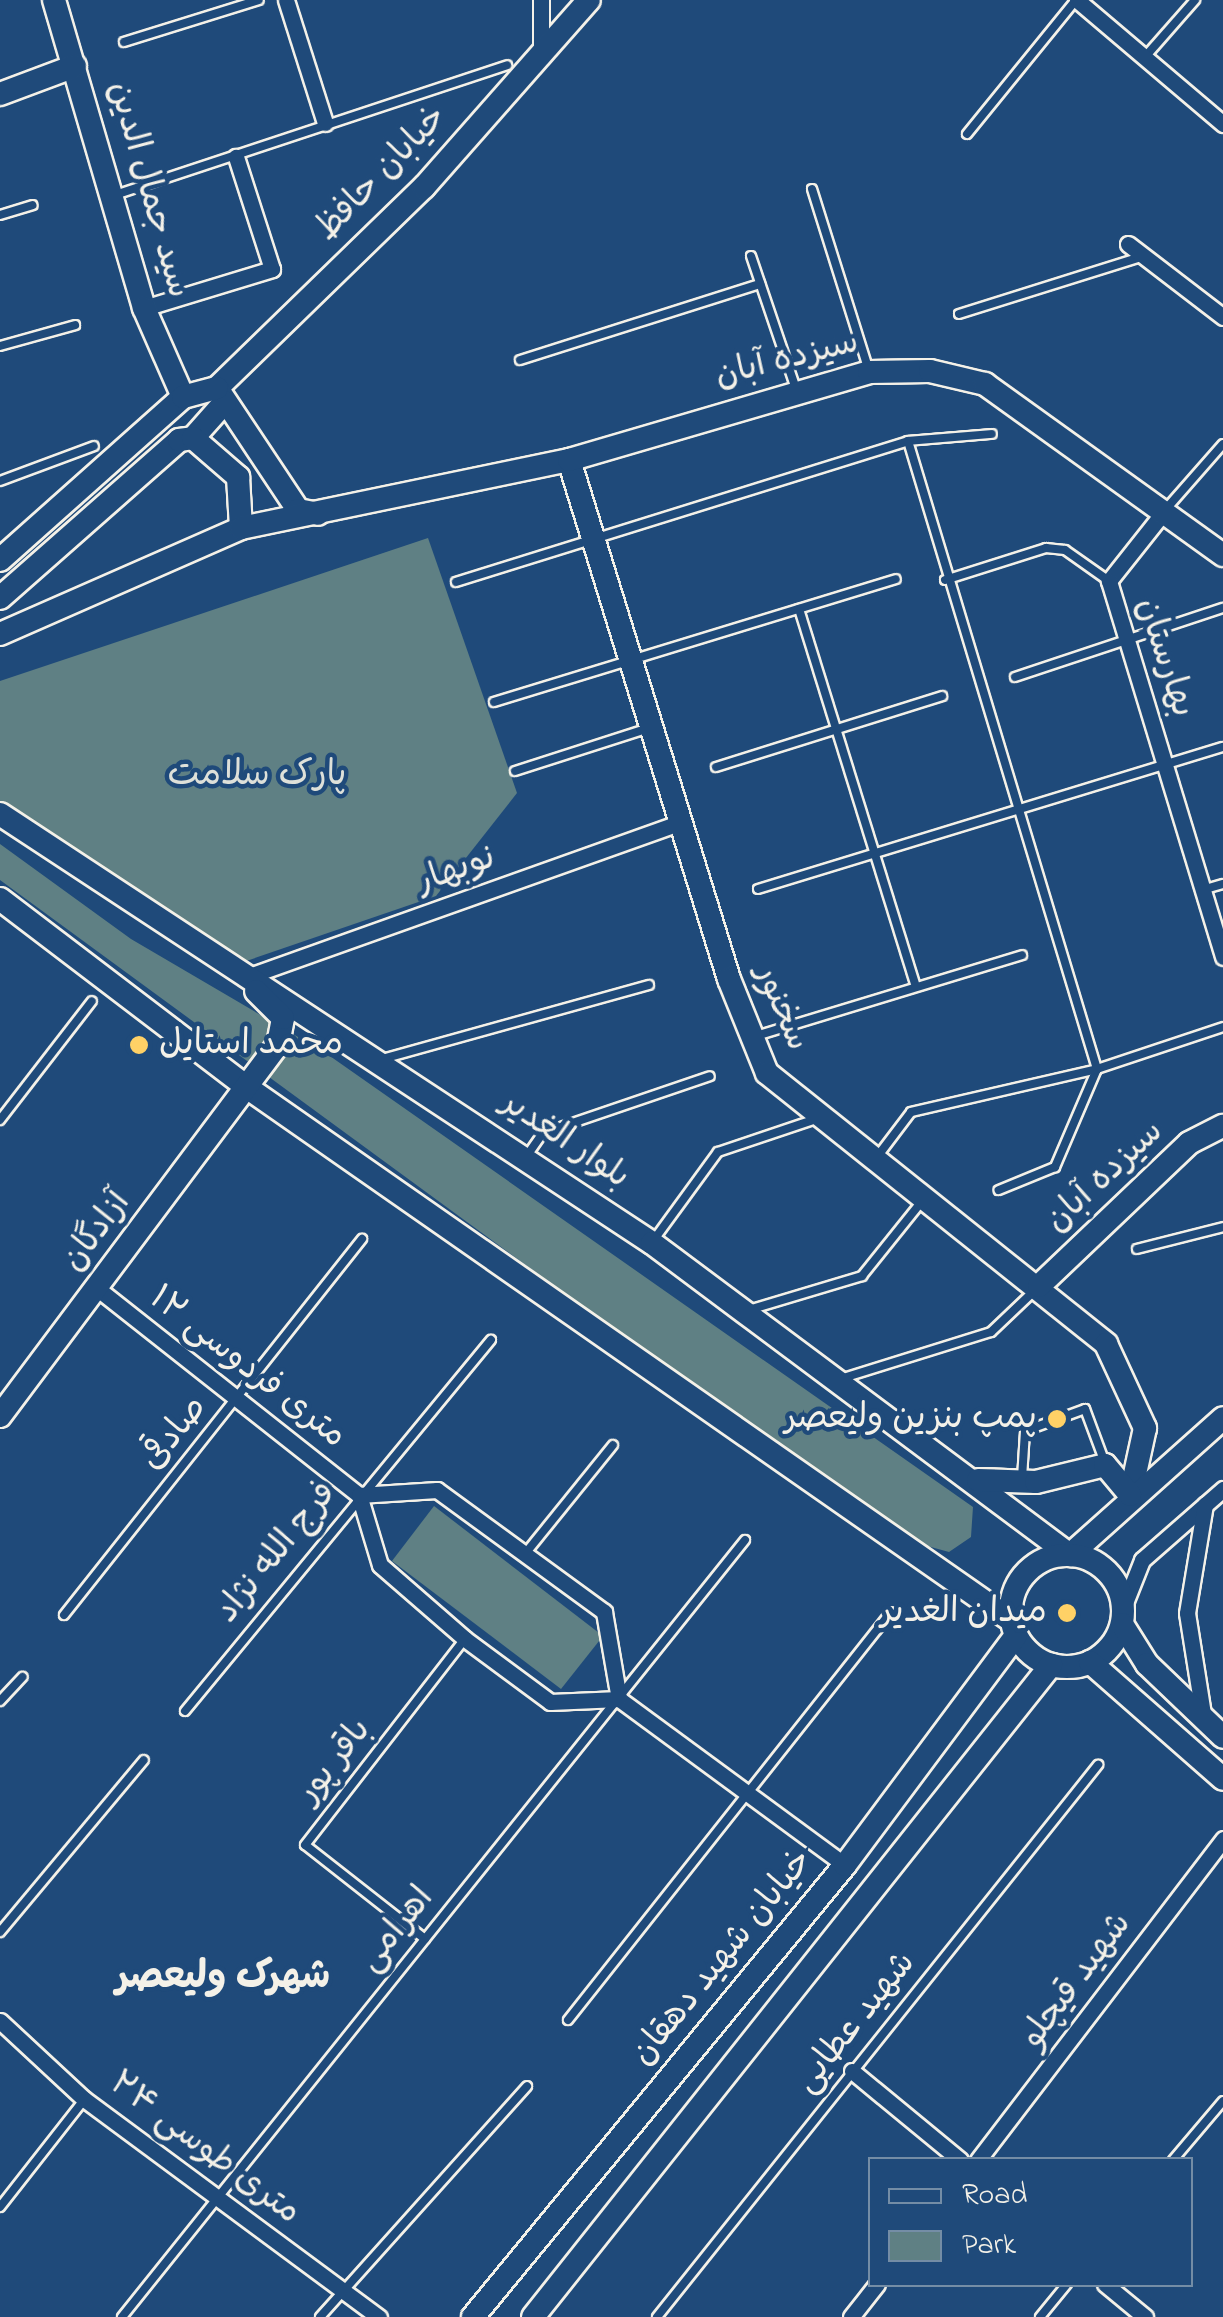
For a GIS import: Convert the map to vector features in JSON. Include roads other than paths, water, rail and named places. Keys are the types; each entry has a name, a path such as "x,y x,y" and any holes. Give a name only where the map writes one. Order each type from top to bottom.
{"street":[{"name":"سید جمال الدین","path":"54,0 115,195 144,308 182,397"},
{"path":"286,0 325,123"},
{"path":"541,0 541,50"},
{"name":"خیابان حافظ","path":"186,439 221,395 424,187 589,0"},
{"path":"1077,0 1223,124"},
{"path":"0,94 75,66"},
{"path":"144,308 272,269 236,157"},
{"path":"1128,244 1223,317"},
{"name":"سیزده آبان","path":"0,634 241,528 325,516 568,460 796,390 870,372 930,371 985,384 1166,508 1223,555"},
{"path":"0,560 163,422 182,397 221,395 298,510 325,516"},
{"path":"163,422 238,478 241,528"},
{"path":"0,598 186,439"},
{"name":"سخنور","path":"568,460 680,823 767,1073 1040,1286 1106,1344 1128,1380 1145,1428 1130,1495"},
{"name":"بهارستان","path":"1166,508 1109,581 1122,641 1168,768 1223,958"},
{"name":"بلوار الغدیر","path":"0,814 382,1060 652,1242 978,1480 1070,1555"},
{"name":"نوبهار","path":"252,975 680,823"},
{"path":"0,899 248,1088 1014,1628 1051,1665 1090,1662 1223,1779"},
{"name":"آزادگان","path":"0,1416 248,1088 284,1022 224,960"},
{"name":"سیزده آبان","path":"1040,1286 1189,1144 1223,1126"},
{"name":"۱۲ متری فردوسی","path":"98,1289 359,1496"},
{"path":"1014,1628 1026,1574 1070,1555 1130,1495 1223,1418"},
{"path":"978,1480 1022,1483 1105,1465 1130,1495"},
{"path":"618,1699 604,1612 437,1490 359,1496 380,1565 465,1639 550,1702 618,1699 845,1865"},
{"path":"1090,1662 1122,1616 1142,1560 1217,1498"},
{"path":"1214,1730 1187,1613 1217,1498"},
{"path":"1070,1555 1108,1572 1122,1616 1214,1730"},
{"name":"خیابان شهید دهقان","path":"473,2317 845,1865 1014,1628"},
{"name":"خیابان شهید دهقان","path":"533,2317 1051,1665"},
{"name":"شهید قیچلو","path":"980,2157 1223,1839"},
{"name":"۲۴ متری طوسی","path":"0,2021 84,2099 378,2317"},
{"path":"852,2072 956,2157"},
{"path":"851,2317 875,2287"},
{"path":"1109,2287 1145,2317"}],"lane":[{"path":"124,42 260,0"},
{"path":"967,134 1077,0"},
{"path":"1145,58 1195,0"},
{"path":"115,195 506,65"},
{"path":"812,188 870,372"},
{"path":"0,215 33,205"},
{"path":"751,256 796,390"},
{"path":"959,314 1146,256"},
{"path":"520,360 760,284"},
{"path":"0,346 74,325"},
{"path":"456,582 908,441 992,434"},
{"path":"908,441 945,580 1098,1069 1055,1167 1000,1190"},
{"path":"1166,508 1223,444"},
{"path":"0,481 94,446"},
{"path":"945,580 1046,548 1109,581"},
{"path":"494,702 896,579"},
{"path":"1016,677 1223,608"},
{"path":"798,609 915,984"},
{"path":"716,767 942,696"},
{"path":"515,771 650,728"},
{"path":"758,888 873,858 1223,748"},
{"path":"1202,890 1223,884"},
{"path":"752,1037 915,984 1022,955"},
{"path":"382,1060 649,985"},
{"path":"0,1120 92,1001"},
{"path":"876,1158 911,1112 1098,1069 1223,1027"},
{"path":"526,1157 543,1133 710,1076"},
{"path":"652,1242 718,1152 823,1117"},
{"path":"748,1311 862,1276 925,1198"},
{"path":"1137,1250 1223,1227"},
{"name":"صادقی","path":"64,1615 240,1398 362,1239"},
{"path":"840,1379 991,1332 1040,1286"},
{"name":"فرج الله نژاد","path":"185,1711 491,1340"},
{"path":"1022,1483 1026,1431 1085,1409 1105,1465"},
{"path":"524,1555 614,1445"},
{"name":"اهرامی","path":"122,2317 745,1540"},
{"path":"568,2020 891,1612"},
{"name":"باقر پور","path":"425,1939 305,1845 465,1639"},
{"path":"0,1702 22,1677"},
{"path":"0,1932 144,1760"},
{"name":"شهید عطایی","path":"657,2317 1098,1765"},
{"path":"320,2317 527,2086"},
{"path":"0,2207 84,2099"},
{"path":"1176,2157 1223,2101"},
{"path":"1040,2317 1065,2287"}],"place":[{"name":"محمد استایل","path":"139,1045"},
{"name":"پمپ بنزین ولیعصر","path":"1057,1419"},
{"name":"میدان الغدیر","path":"1067,1613"}],"district":[{"name":"شهرک ولیعصر","path":"223,1979"}],"park label":[{"name":"پارک سلامت","path":"257,776"}]}
